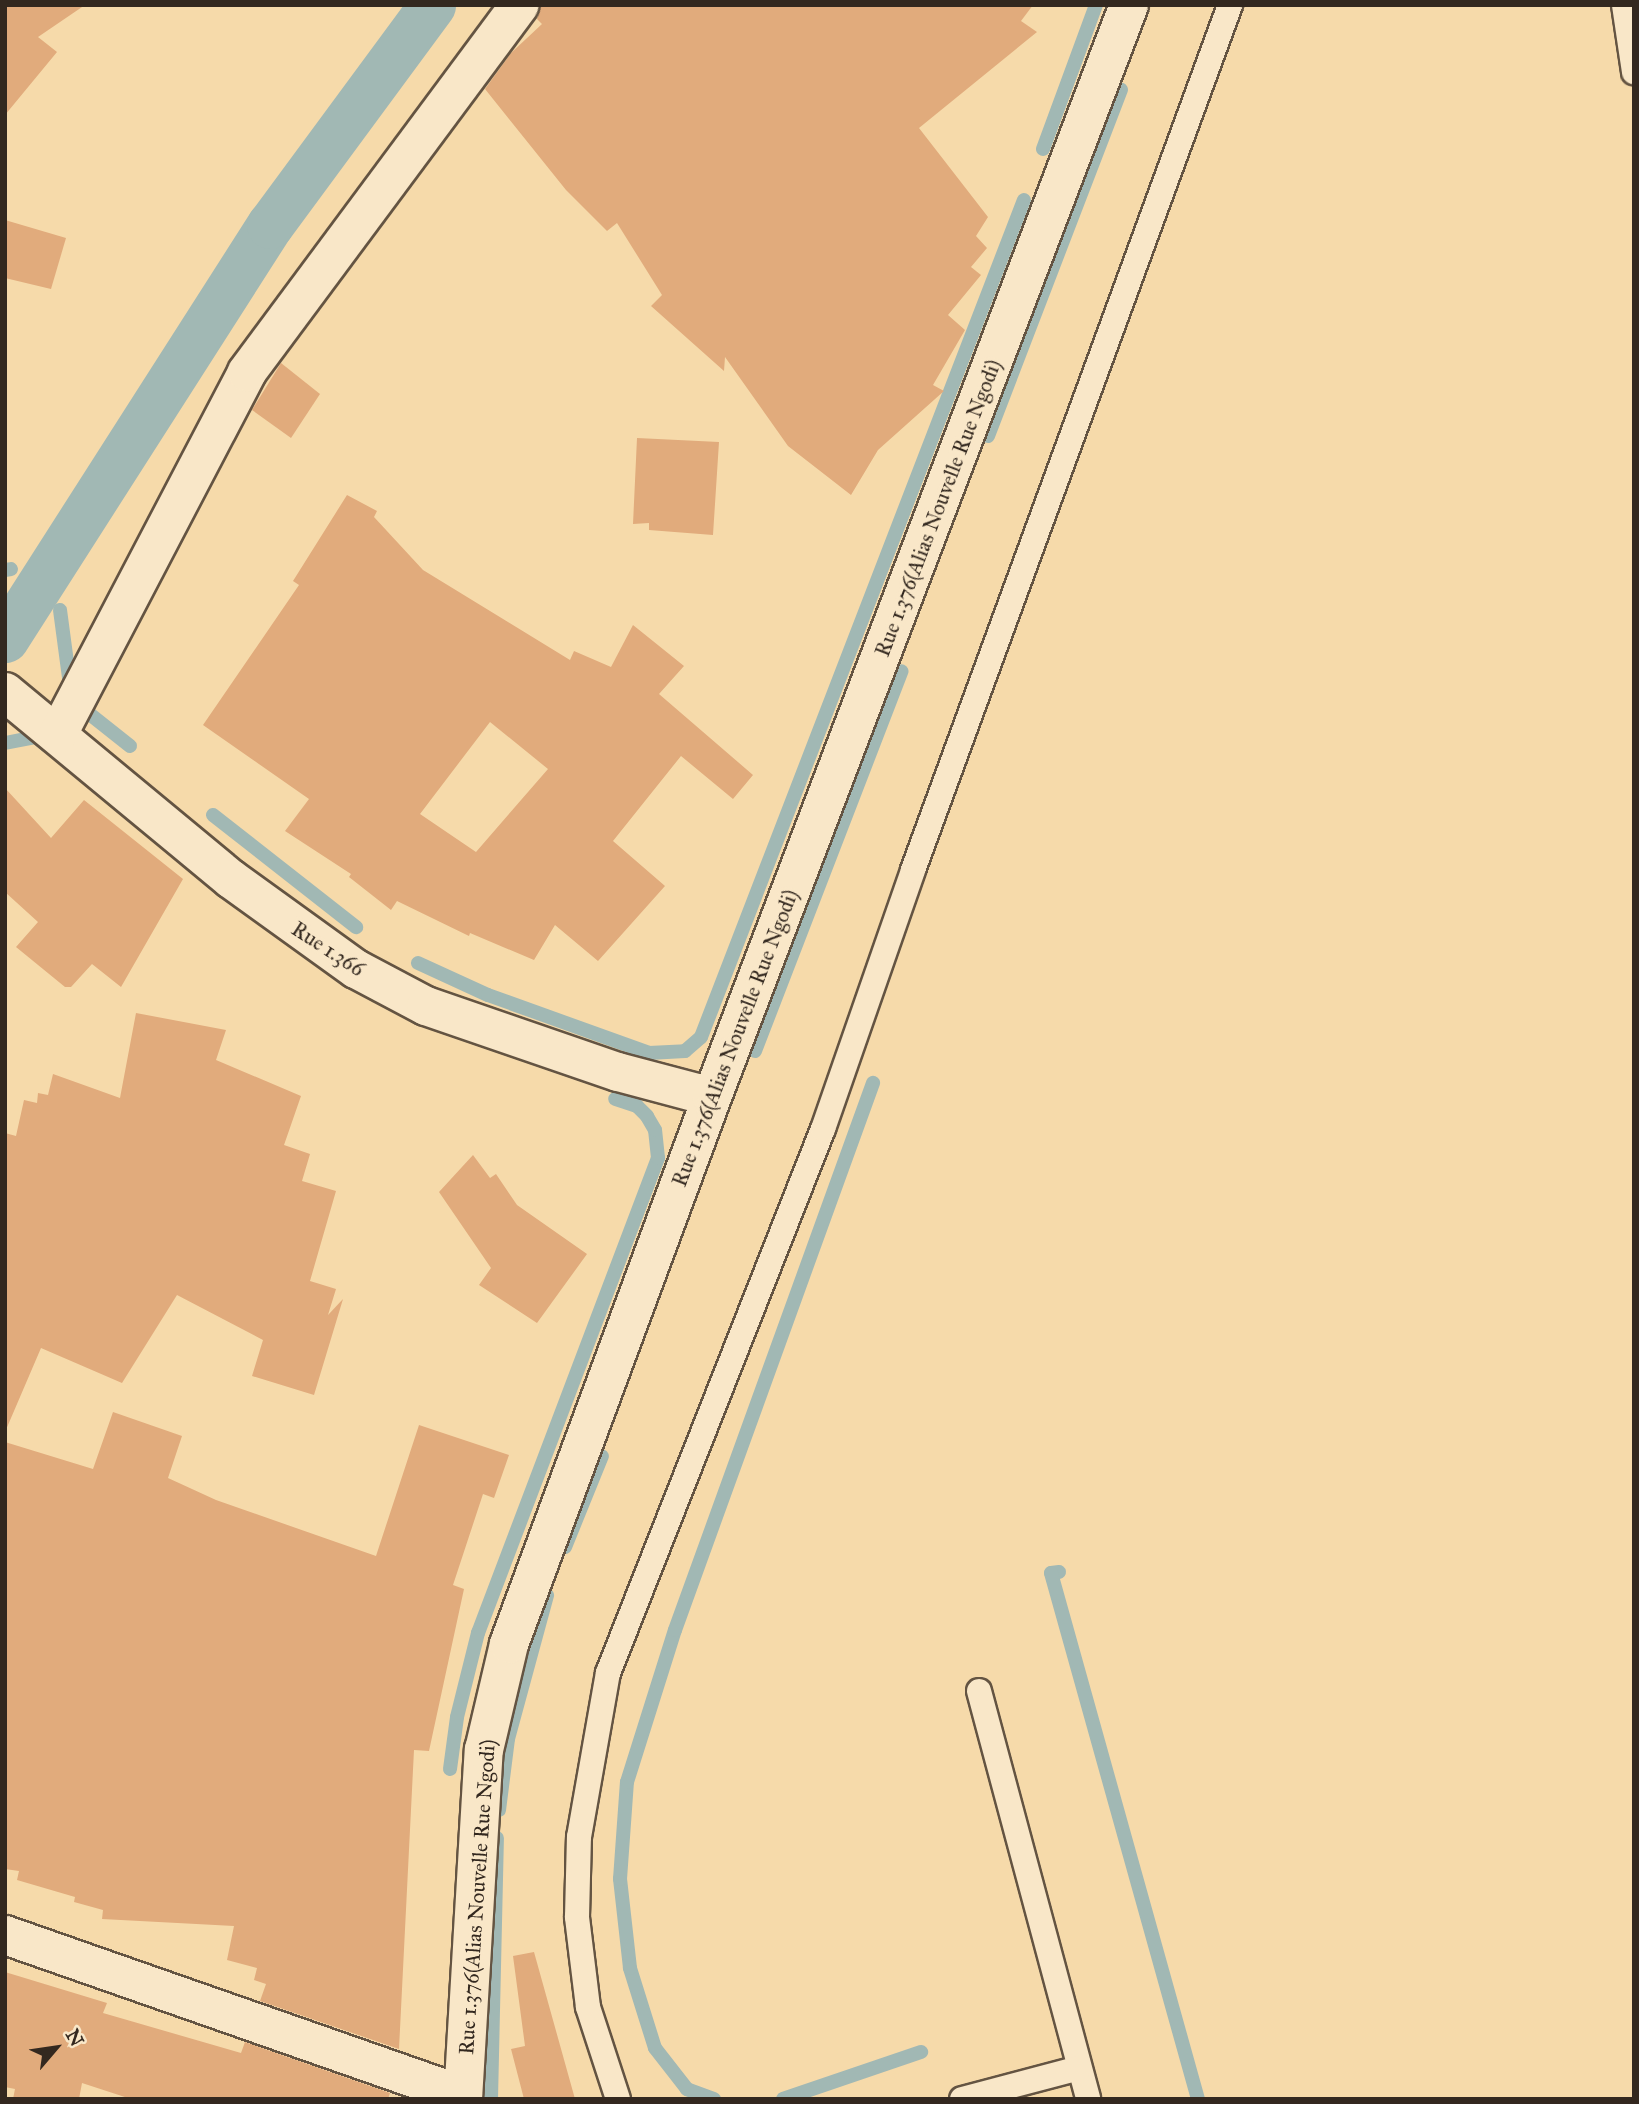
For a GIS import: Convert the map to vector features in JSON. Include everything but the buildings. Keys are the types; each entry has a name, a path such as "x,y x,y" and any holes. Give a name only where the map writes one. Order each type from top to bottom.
{"street":[{"path":"58,734 247,372 520,5"},
{"name":"Rue 1.376(Alias Nouvelle Rue Ngodi)","path":"463,2097 484,1750 509,1644 712,1097 1129,5"},
{"name":"Rue 1.366","path":"12,707 58,734 293,928 356,969 426,1006 618,1072 712,1097"},
{"path":"5,1934 463,2097"}],"lane":[{"path":"618,2099 588,2007 577,1917 579,1837 608,1673 822,1129 913,870 1230,5"},
{"path":"1624,5 1634,72"},
{"path":"979,1691 1088,2099"},
{"path":"962,2099 1079,2068"}],"waterway":[{"path":"5,639 270,225 432,5"},
{"path":"1043,149 1096,5"},
{"path":"988,436 1121,90"},
{"path":"418,963 488,995 649,1053 685,1051 701,1037 1024,200"},
{"path":"5,570 11,569"},
{"path":"60,610 72,700 130,746"},
{"path":"755,1051 902,671"},
{"path":"5,743 36,737 47,746"},
{"path":"213,815 356,927"},
{"path":"714,2099 687,2089 655,2048 630,1968 620,1879 627,1782 675,1630 873,1083"},
{"path":"450,1769 457,1717 478,1633 658,1158 655,1130 647,1116 637,1106 615,1099"},
{"path":"565,1547 602,1456"},
{"path":"1059,1572 1051,1573 1198,2099"},
{"path":"499,1810 508,1739 547,1595"},
{"path":"491,2099 497,1838"},
{"path":"783,2099 921,2052"}]}
